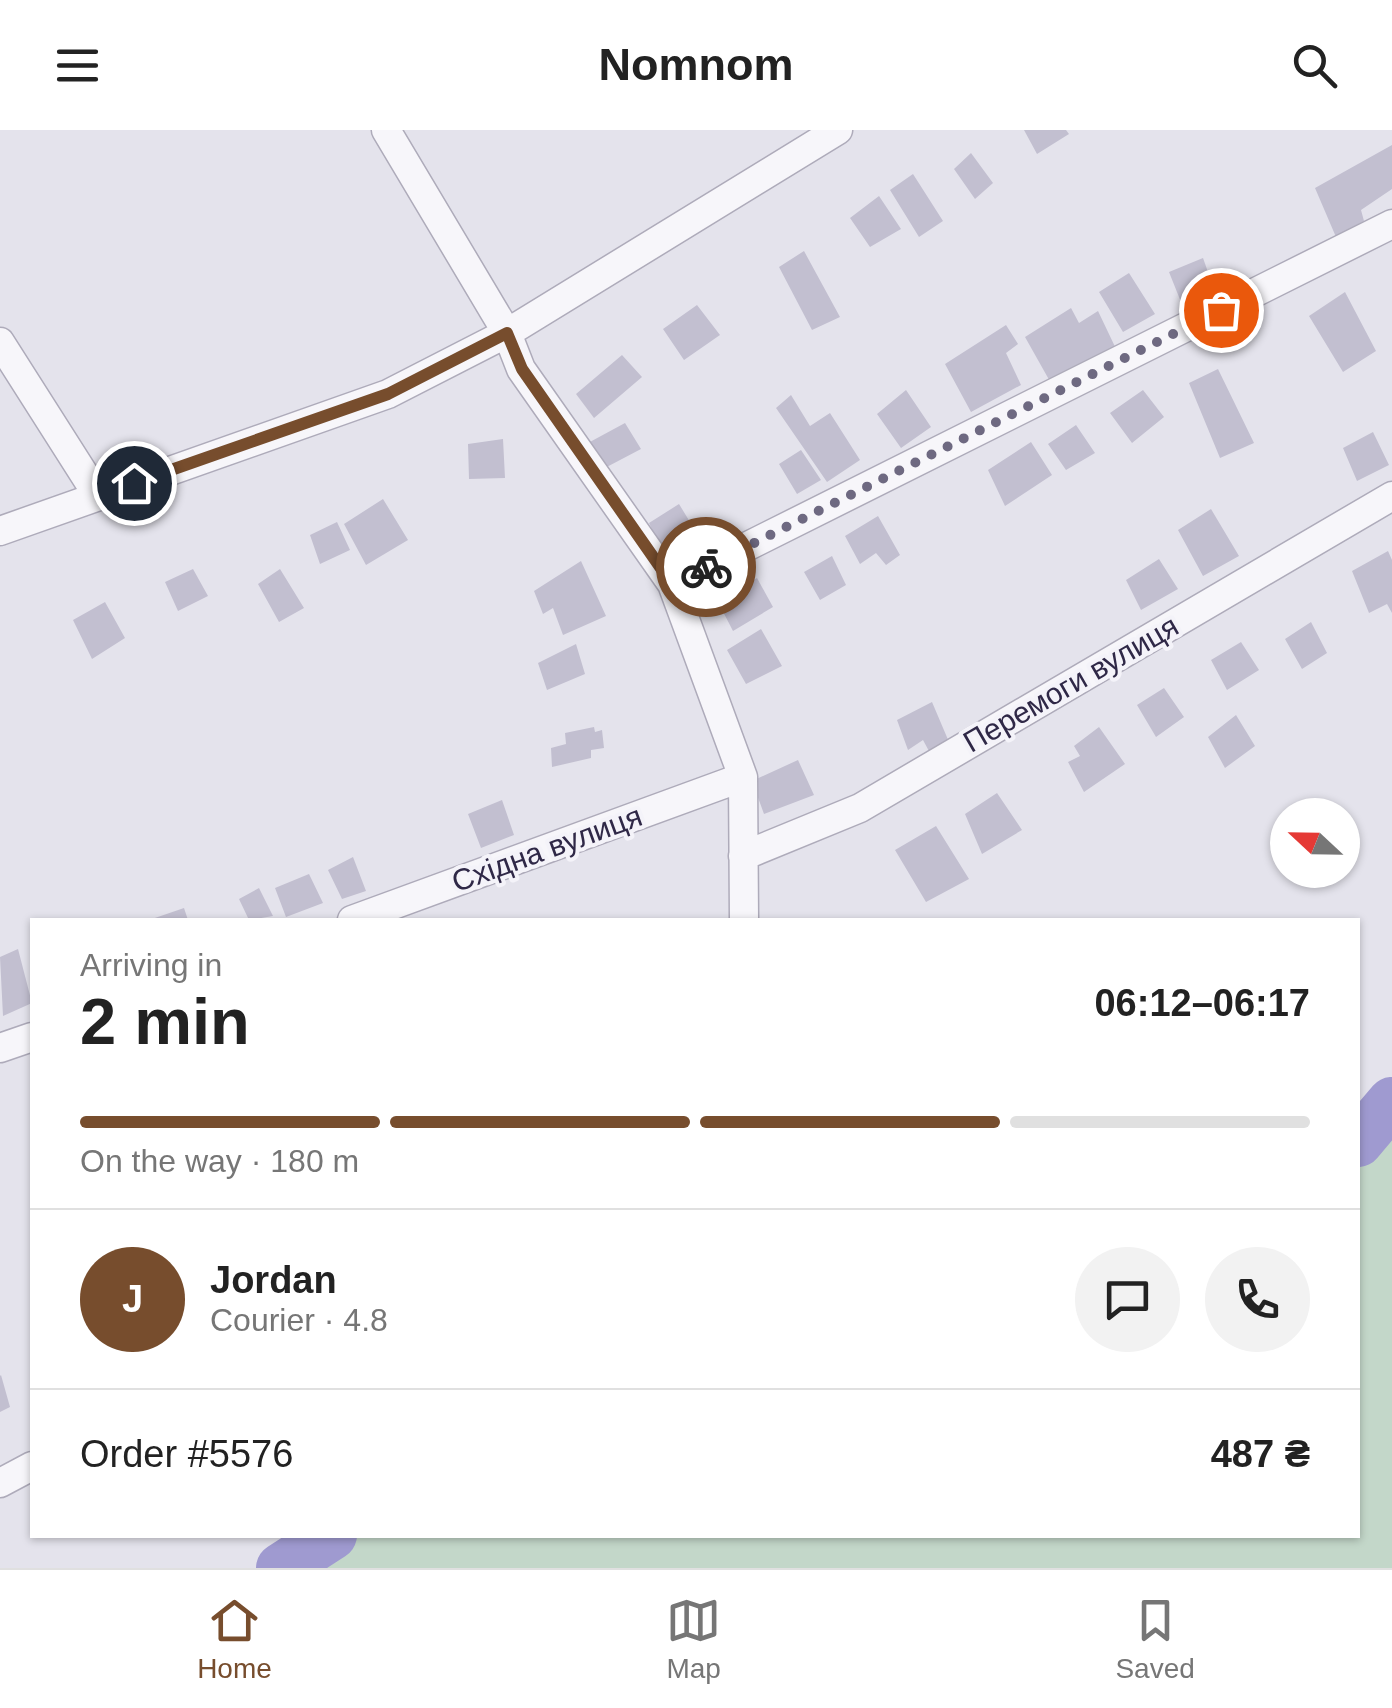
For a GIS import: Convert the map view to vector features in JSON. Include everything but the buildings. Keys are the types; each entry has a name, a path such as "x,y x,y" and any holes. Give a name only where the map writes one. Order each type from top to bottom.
{"street":[{"path":"386,130 507,333 522,369 672,584 743,777 744,918"},
{"path":"0,531 388,394 507,333 838,130"},
{"path":"672,584 1392,224"},
{"path":"0,342 98,496"},
{"name":"Перемоги вулиця","path":"743,856 860,808 1392,496"},
{"name":"Східна вулиця","path":"357,918 743,777"},
{"path":"0,1048 30,1037"},
{"path":"0,1483 30,1467"}],"green space":[{"path":"1392,1102 1392,1568 281,1568 327,1538 1360,1538 1360,1140"}],"waterway":[{"path":"1360,1140 1392,1102"},
{"path":"281,1568 327,1538"}],"way so far":[{"path":"706,567 1221,310"}],"route":[{"path":"134,483 388,394 507,333 522,369 672,584 706,567"}]}
